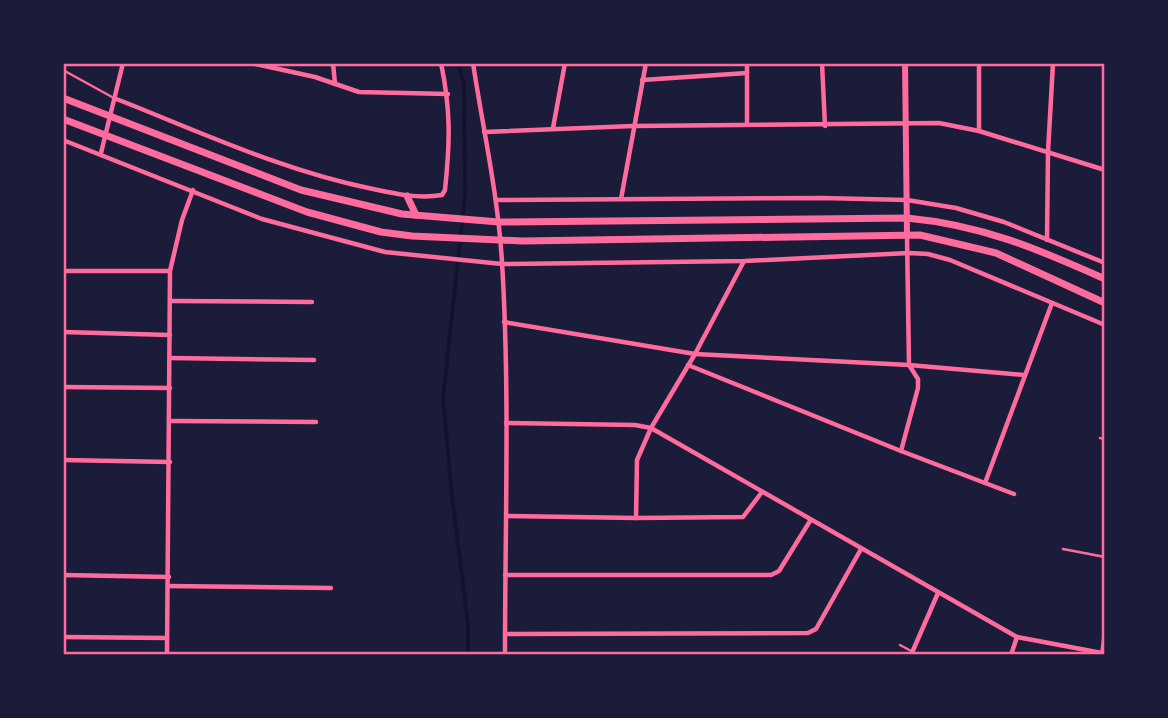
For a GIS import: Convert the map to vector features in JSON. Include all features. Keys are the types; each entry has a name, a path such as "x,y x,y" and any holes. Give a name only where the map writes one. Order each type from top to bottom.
{"main road":[{"path":"63,98 301,190 416,215 499,222 907,218 940,221 1017,241 1105,279"},
{"path":"63,119 307,212 381,232 500,241 907,235 930,237 996,253 1105,303"},
{"path":"407,196 416,215"}],"street":[{"path":"101,153 123,63"},
{"path":"251,63 315,77 359,92 447,94"},
{"path":"333,63 335,84"},
{"path":"114,97 295,169 407,196 442,195 445,190 450,135 447,94 441,63"},
{"path":"473,63 496,200 502,264 506,423 505,655"},
{"path":"553,128 565,63"},
{"path":"621,200 646,63"},
{"path":"747,63 747,124"},
{"path":"822,63 825,126"},
{"path":"901,452 918,388 918,379 909,365 905,63"},
{"path":"979,63 979,131"},
{"path":"1047,240 1053,63"},
{"path":"642,80 747,73"},
{"path":"484,132 633,126 825,126 906,121 939,122 979,131 1105,170"},
{"path":"63,140 262,219 368,248 449,260 502,264 745,261 928,254 950,260 1105,325"},
{"path":"167,655 170,271 182,220 193,190"},
{"path":"496,200 907,200 956,208 1004,222 1105,263"},
{"path":"636,518 637,460 651,428 745,261"},
{"path":"63,271 170,271"},
{"path":"170,301 312,302"},
{"path":"985,483 1052,303"},
{"path":"504,322 695,354 909,365 1024,375"},
{"path":"63,332 170,335"},
{"path":"170,358 314,360"},
{"path":"688,365 901,452 1014,494"},
{"path":"63,387 170,388"},
{"path":"170,421 316,422"},
{"path":"506,423 635,425 651,428 1017,637 1102,654 1105,632"},
{"path":"63,460 170,462"},
{"path":"506,516 743,517 762,492"},
{"path":"505,575 771,575 779,572 810,521"},
{"path":"505,634 806,633 816,629 861,549"},
{"path":"63,576 169,577"},
{"path":"168,586 331,588"},
{"path":"912,653 938,593"},
{"path":"1011,655 1017,637"},
{"path":"63,638 167,638"}],"lane":[{"path":"63,70 114,97"},
{"path":"1100,438 1105,439"},
{"path":"1063,549 1105,557"},
{"path":"900,645 912,653"}],"waterway":[{"path":"458,63 464,84 465,195 443,398 468,624 468,655"}]}
